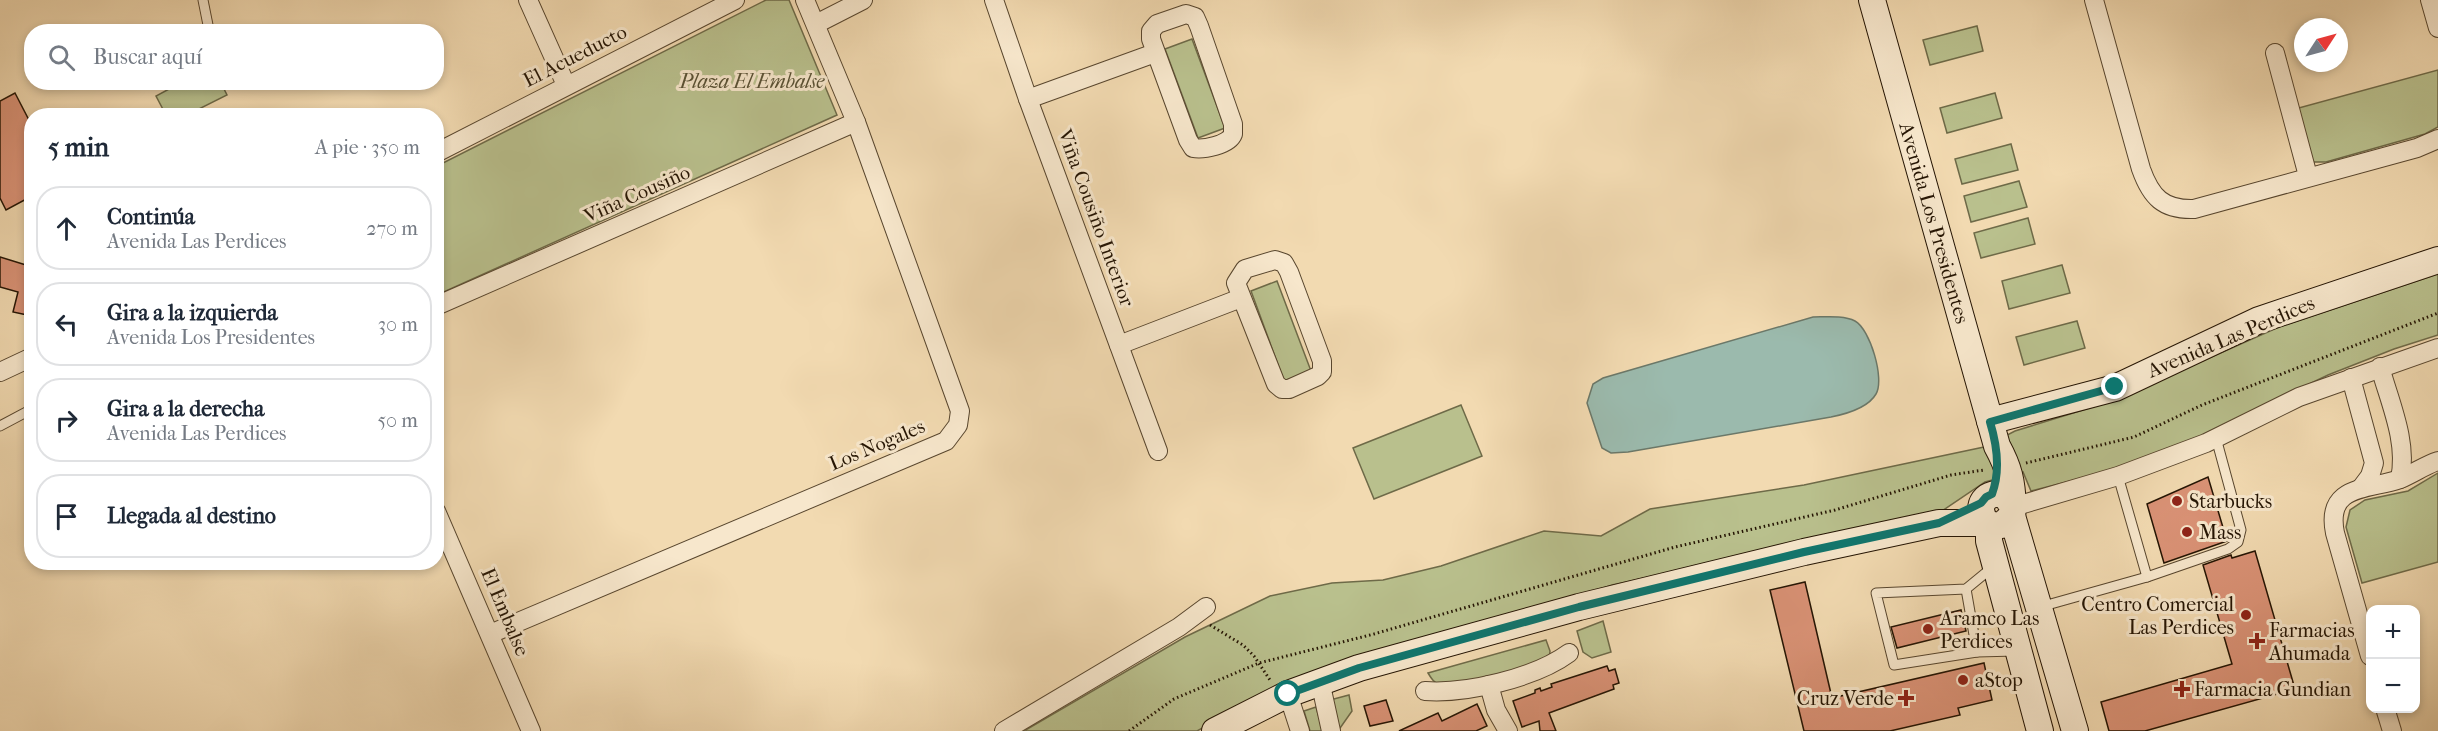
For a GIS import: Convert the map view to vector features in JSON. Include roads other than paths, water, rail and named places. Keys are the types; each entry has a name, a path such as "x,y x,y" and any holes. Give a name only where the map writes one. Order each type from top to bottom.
{"street":[{"path":"528,0 566,86"},
{"name":"El Acueducto","path":"444,149 735,0"},
{"name":"Los Nogales","path":"490,634 946,441 958,425 960,411 856,122 805,0"},
{"path":"816,24 863,0"},
{"name":"Viña Cousiño Interior","path":"994,0 1028,99 1158,451"},
{"name":"Avenida Los Presidentes","path":"1872,0 1990,422 2001,460 2012,486 1996,511 1989,541 2040,731"},
{"path":"2094,0 2141,169 2147,186 2164,204 2180,209 2194,209 2417,148 2438,139"},
{"path":"2430,0 2438,28"},
{"path":"1186,14 1195,16 1233,124 1233,134 1228,140 1201,149 1193,148 1155,53 1151,31 1157,24 1186,14"},
{"path":"1028,99 1155,53"},
{"path":"2275,53 2308,176"},
{"name":"Viña Cousiño","path":"444,302 856,122"},
{"path":"1275,260 1284,263 1322,361 1322,372 1289,389 1282,389 1276,384 1240,298 1236,283 1245,269 1275,260"},
{"name":"Avenida Las Perdices","path":"1990,422 2098,393 2131,381 2259,320 2438,260"},
{"path":"1119,345 1240,298"},
{"path":"1215,731 1288,694 1320,681 1579,607 1804,552 1996,511 2118,476 2216,438 2299,397 2438,348"},
{"path":"0,372 24,361"},
{"path":"2380,367 2401,445 2400,479"},
{"path":"2350,378 2373,453 2374,463 2370,476 2361,488"},
{"path":"2401,445 2409,455 2416,459 2436,461"},
{"path":"2373,453 2378,461 2400,479"},
{"path":"2366,642 2333,526 2335,508 2341,498 2361,488 2400,479 2436,461"},
{"name":"Avenida Los Presidentes","path":"1996,511 2040,607 2075,731"},
{"name":"El Embalse","path":"444,529 531,731"},
{"path":"1004,731 1206,607"},
{"path":"1425,691 1452,692 1489,685 1545,667 1569,653"},
{"path":"1320,681 1331,731"},
{"path":"1489,685 1496,710 1508,731"},
{"path":"1288,694 1300,731"}],"lane":[{"path":"203,0 208,24"},
{"path":"0,426 24,413"},
{"path":"2040,607 2147,577 2235,546 2240,538 2239,521 2216,438"},
{"path":"2118,476 2147,577"},
{"path":"1996,565 1966,589 1876,593 1894,665 1977,651 2019,651"},
{"path":"1966,589 1977,651"}],"place":[{"name":"Starbucks","path":"2177,501"},
{"name":"Mass","path":"2187,532"},
{"name":"Centro Comercial Las Perdices","path":"2246,615"},
{"name":"Aramco Las Perdices","path":"1928,629"},
{"name":"Farmacias Ahumada","path":"2257,641"},
{"name":"aStop","path":"1963,680"},
{"name":"Farmacia Gundian","path":"2182,689"},
{"name":"Cruz Verde","path":"1906,698"}],"park label":[{"name":"Plaza El Embalse","path":"752,81"}]}
